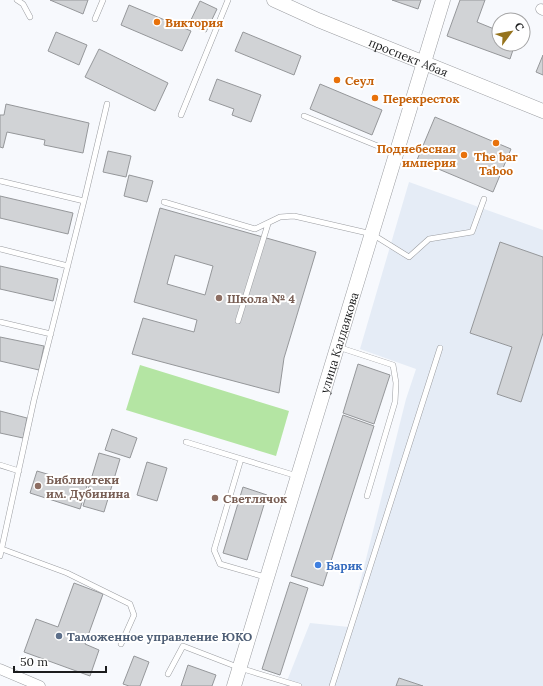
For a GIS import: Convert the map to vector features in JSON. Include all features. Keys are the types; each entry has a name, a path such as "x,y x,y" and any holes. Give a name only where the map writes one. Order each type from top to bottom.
{"street":[{"name":"проспект Абая","path":"274,0 318,20 543,111"},
{"name":"улица Калдаякова","path":"234,686 443,0"},
{"path":"0,669 40,686"}],"lane":[{"path":"17,0 23,4 30,17"},
{"path":"95,19 103,0"},
{"path":"181,115 228,0"},
{"path":"0,556 51,334 107,104"},
{"path":"304,116 396,154"},
{"path":"0,181 84,201"},
{"path":"164,202 255,229 280,217 294,216 372,234 409,257 429,239 472,232 484,199"},
{"path":"238,321 268,224"},
{"path":"0,249 68,266"},
{"path":"0,322 51,334"},
{"path":"337,347 393,365 396,383 395,402 367,496"},
{"path":"332,686 440,348"},
{"path":"186,442 298,476"},
{"path":"241,459 214,550 220,564 267,578"},
{"path":"0,465 19,471"},
{"path":"2,549 67,573 130,604 134,615 121,644"},
{"path":"168,674 183,646 240,668 299,686"}],"shaded area":[{"path":"409,182 543,230 543,686 285,686 310,623 349,627 406,399 416,369 360,349"}],"green space":[{"path":"140,365 289,411 276,456 126,410"}],"building":[{"path":"50,0 88,0 83,14"},
{"path":"392,0 421,0 418,9"},
{"path":"460,0 485,0 477,22 491,28 491,52 512,52 510,59 447,36"},
{"path":"200,1 217,9 206,32 189,24"},
{"path":"129,5 191,31 182,51 121,25"},
{"path":"56,32 87,45 79,65 48,51"},
{"path":"243,32 301,56 294,75 235,51"},
{"path":"99,49 168,83 155,111 85,77"},
{"path":"543,55 543,75 536,72"},
{"path":"217,79 261,95 251,122 232,115 234,109 209,100"},
{"path":"320,84 382,110 372,135 310,109"},
{"path":"6,104 89,123 83,153 44,145 45,140 7,132 3,148 0,147 0,115 4,115"},
{"name":"Поднебесная империя","path":"435,117 511,149 493,192 417,160"},
{"path":"108,151 131,156 126,177 103,172"},
{"path":"129,175 153,181 147,202 124,196"},
{"path":"0,196 73,213 68,234 0,218"},
{"name":"Школа № 4","path":"160,208 316,252 284,358 279,393 132,354 143,318 194,332 197,320 134,302","holes":["175,255 213,266 205,295 167,284"]},
{"path":"500,242 543,257 543,333 521,402 497,394 512,347 470,333"},
{"path":"0,266 58,279 53,301 0,289"},
{"path":"0,337 44,346 39,370 0,361"},
{"path":"358,364 390,375 374,424 343,413"},
{"path":"0,411 27,418 23,438 0,433"},
{"path":"343,415 374,426 323,586 291,576"},
{"path":"112,429 137,438 130,458 105,450"},
{"path":"99,453 120,459 104,512 83,506"},
{"path":"147,462 167,468 157,501 137,495"},
{"path":"37,471 87,486 80,509 30,493"},
{"path":"243,487 267,495 247,560 223,553"},
{"path":"290,582 308,588 280,675 262,669"},
{"name":"Таможенное управление ЮКО","path":"74,583 103,594 85,644 99,650 90,676 24,652 36,619 58,627"},
{"path":"134,656 149,662 140,686 129,686 123,684"},
{"path":"188,665 216,675 212,686 181,686"},
{"path":"399,678 423,686 396,686"}],"place":[{"name":"Виктория","path":"157,22"},
{"name":"Сеул","path":"337,80"},
{"name":"Перекресток","path":"375,98"},
{"name":"The bar Taboo","path":"496,143"},
{"name":"Поднебесная империя","path":"464,155"},
{"name":"Школа № 4","path":"219,298"},
{"name":"Библиотеки им. Дубинина","path":"38,486"},
{"name":"Светлячок","path":"215,498"},
{"name":"Барик","path":"318,565"},
{"name":"Таможенное управление ЮКО","path":"59,636"}]}
